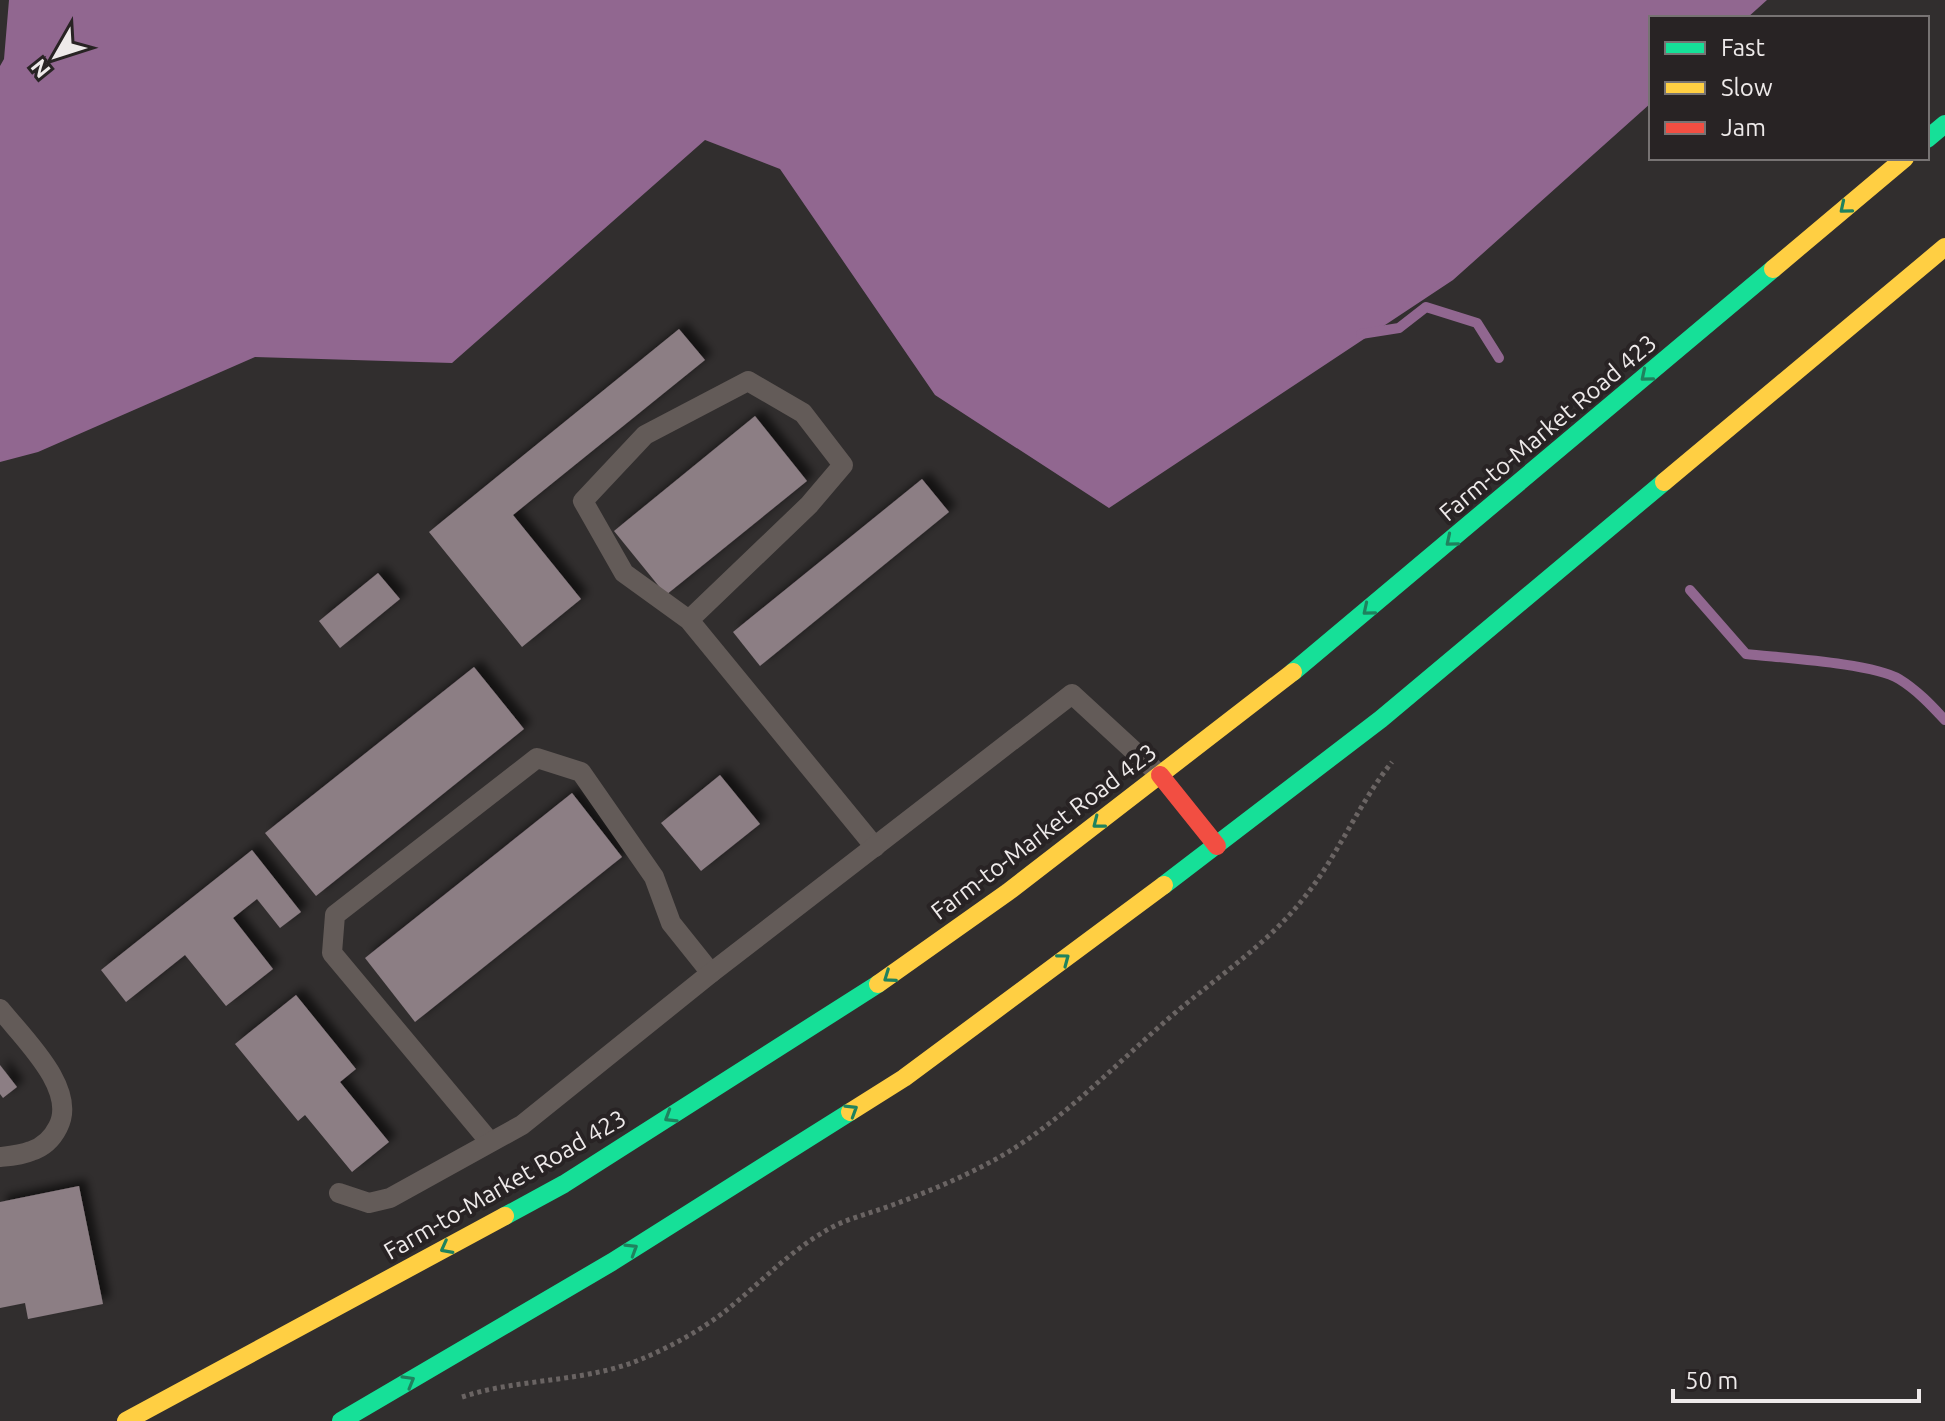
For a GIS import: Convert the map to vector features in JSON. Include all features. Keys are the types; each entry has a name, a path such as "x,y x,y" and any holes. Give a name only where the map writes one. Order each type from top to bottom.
{"main road":[{"path":"1929,137 1945,124"},
{"name":"Farm-to-Market Road 423","path":"126,1421 564,1184 853,1002 1008,892 1324,648 1903,160"},
{"path":"341,1421 612,1262 904,1078 1217,846 1381,719 1945,247"},
{"path":"1160,775 1217,846"}],"lane":[{"path":"689,620 809,505 843,465 803,413 748,381 645,435 583,501 624,573 689,620 875,847"},
{"path":"339,1193 369,1203 390,1198 522,1125 711,973 1072,694 1160,775"},
{"path":"490,1142 332,953 335,915 525,767 537,758 581,772 654,877 671,923 711,973"},
{"path":"0,1009 50,1073 62,1096 63,1119 52,1139 32,1151 0,1157"}],"path":[{"path":"461,1397 601,1372 640,1360 727,1310 776,1265 822,1233 847,1219 947,1184 1016,1146 1059,1116 1168,1019 1275,932 1309,892 1363,801 1399,754"}],"shaded area":[{"path":"9,0 1767,0 1749,16 1649,16 1649,105 1453,280 1109,508 935,395 780,169 705,140 452,363 255,357 38,452 0,462 0,66 4,59"}],"building":[{"path":"679,329 705,360 513,515 581,599 522,647 429,532"},
{"path":"755,416 807,481 666,595 614,531"},
{"path":"922,479 949,512 760,666 733,632"},
{"path":"378,573 400,599 340,648 319,621"},
{"path":"474,667 524,729 316,896 265,833"},
{"path":"720,775 760,824 701,871 661,823"},
{"path":"572,793 622,857 415,1022 365,958"},
{"path":"252,850 301,912 280,928 257,899 233,918 273,969 226,1006 185,955 126,1002 101,970"},
{"path":"296,995 356,1069 340,1082 389,1142 352,1172 305,1115 298,1121 235,1044"},
{"path":"0,1065 17,1087 3,1098 0,1094"},
{"path":"79,1186 103,1304 28,1319 25,1303 0,1308 0,1202"}],"waterway":[{"path":"1361,334 1399,328 1426,307 1477,323 1499,358"},
{"path":"1690,590 1746,654 1848,665 1886,673 1912,688 1945,720"}],"traffic: fast":[{"path":"1929,137 1945,124"},
{"path":"1293,672 1773,269"},
{"path":"1164,885 1381,719 1664,482"},
{"path":"505,1216 564,1184 878,984"},
{"path":"341,1421 612,1262 850,1112"}],"traffic: slow":[{"path":"1773,269 1903,160"},
{"path":"1664,482 1945,247"},
{"path":"878,984 1008,892 1293,672"},
{"path":"850,1112 904,1078 1164,885"},
{"path":"126,1421 505,1216"}],"traffic: jam":[{"path":"1160,775 1217,846"}]}
